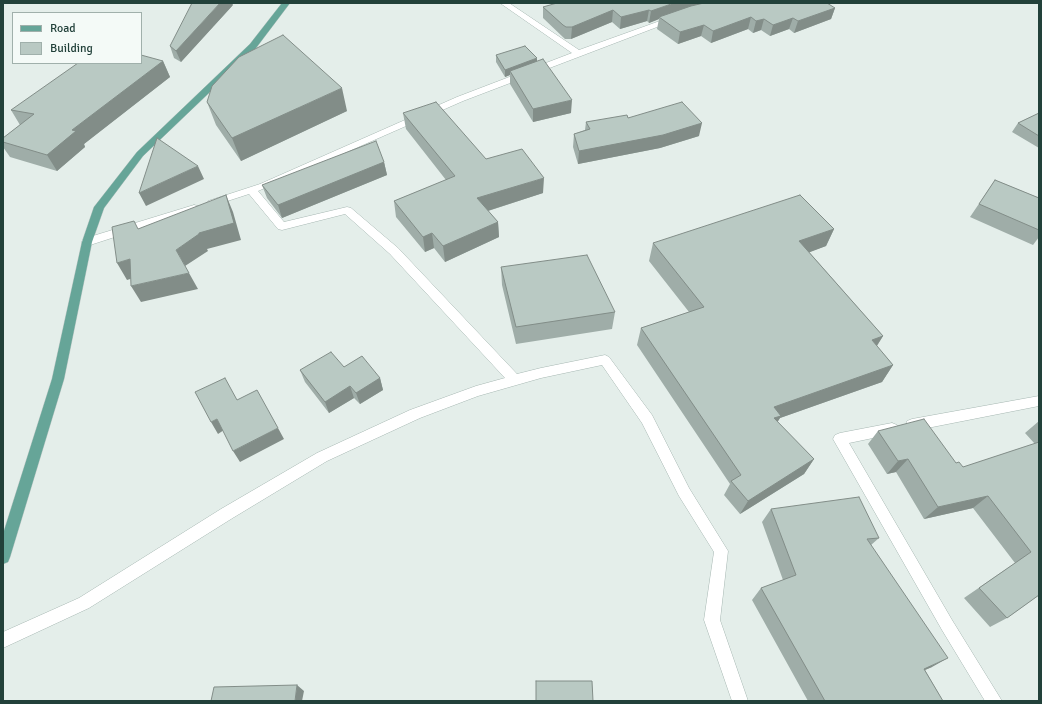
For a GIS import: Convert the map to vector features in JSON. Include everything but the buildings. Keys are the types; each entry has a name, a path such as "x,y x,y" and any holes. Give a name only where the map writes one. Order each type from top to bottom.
{"main road":[{"path":"3,557 58,379 87,242 99,207 140,154 253,46 286,3"}],"street":[{"path":"504,3 578,53"},
{"path":"87,242 264,186 460,99 578,53 686,14"},
{"path":"251,190 282,226 347,210 394,252 515,380"},
{"path":"3,640 84,603 226,514 322,457 416,414 476,392 515,380 604,360 647,419 684,492 721,551 712,620 740,701"},
{"path":"994,701 948,626 840,439 1039,401"}]}
